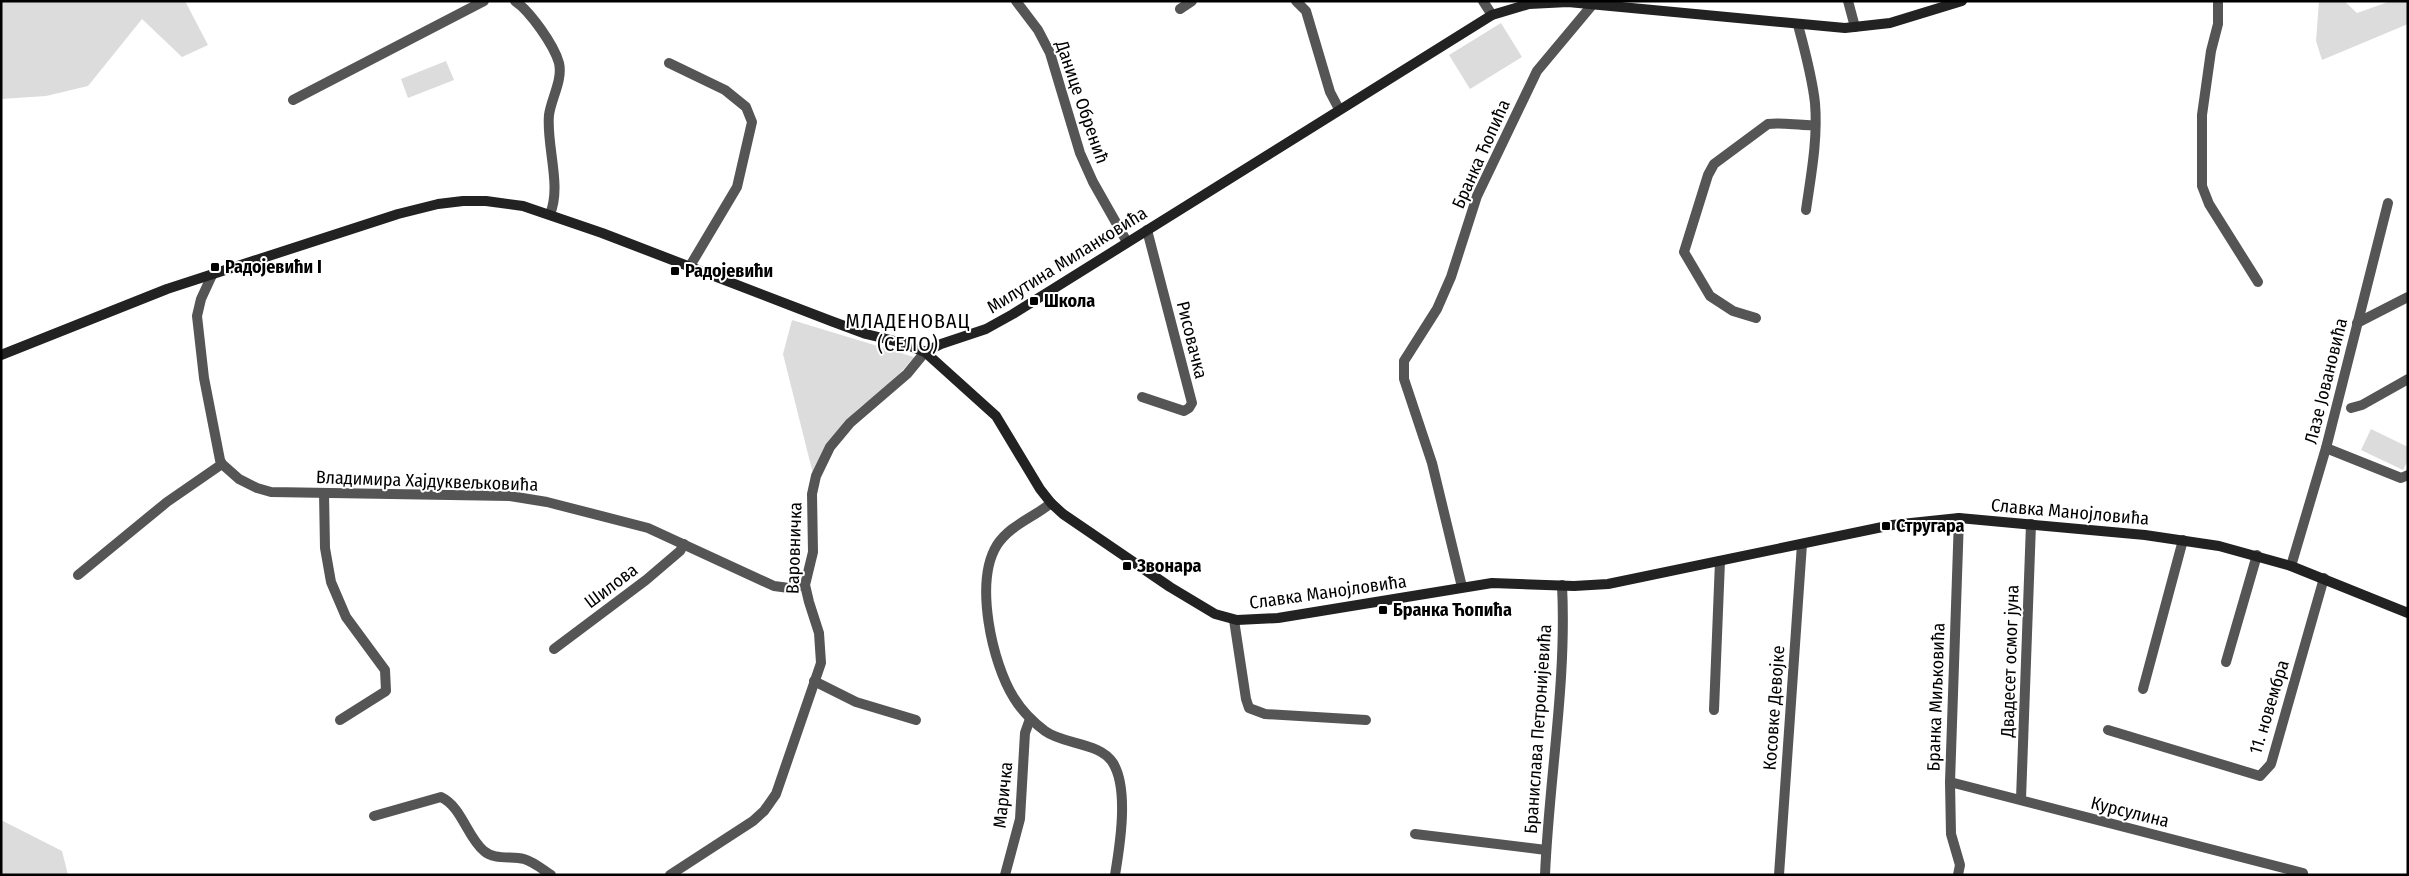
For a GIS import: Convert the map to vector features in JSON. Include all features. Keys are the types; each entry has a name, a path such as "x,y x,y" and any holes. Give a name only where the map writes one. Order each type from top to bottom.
{"main road":[{"name":"Милутина Миланковића","path":"925,352 996,324 1492,15 1529,4 1568,2 1798,25 1855,27 1890,23 1962,1"},
{"path":"1,355 167,288 375,221 438,204 463,201 496,202 523,206 550,214 822,318 866,334 903,343 925,352"},
{"name":"Славка Манојловића","path":"925,352 996,416 1035,482 1051,504 1186,597 1215,614 1234,620 1278,618 1462,587 1509,582 1562,585 1608,584 1913,522 1959,518 2183,540 2257,555 2324,578 2408,613"}],"street":[{"path":"293,100 484,1"},
{"path":"515,1 536,22 558,62 558,77 549,116 553,184 550,214"},
{"name":"Данице Обренић","path":"1016,1 1038,30 1050,53 1080,153 1093,182 1127,242"},
{"path":"1180,9 1192,1"},
{"path":"1296,1 1306,11 1330,92 1339,109"},
{"path":"1483,1 1492,15"},
{"path":"1848,1 1855,27"},
{"path":"2218,1 2218,24 2211,51 2202,115 2202,186 2209,204 2258,282"},
{"name":"Бранка Ћопића","path":"1462,587 1432,463 1404,379 1404,361 1437,309 1451,277 1476,196 1537,71 1593,4"},
{"path":"1798,25 1811,74 1816,125 1806,210"},
{"path":"669,63 725,90 746,107 752,122 737,187 690,266"},
{"path":"1756,318 1733,311 1710,296 1684,252 1708,174 1714,164 1768,124 1816,125"},
{"name":"Лазе Јовановића","path":"2291,566 2326,448 2388,202"},
{"name":"Рисовачка","path":"1142,397 1181,410 1189,408 1192,403 1147,230"},
{"path":"78,575 180,493 222,464 204,378 197,316 200,298 213,273"},
{"path":"2357,323 2408,297"},
{"name":"Варовничка","path":"670,875 753,821 768,807 776,794 821,662 821,641 806,585 813,552 812,494 820,465 830,447 850,424 906,374 925,352"},
{"path":"2351,408 2362,405 2408,379"},
{"path":"2326,448 2401,478 2408,475"},
{"name":"Владимира Хајдуквељковића","path":"222,464 239,479 262,490 519,498 547,502 648,528 774,586 789,588 806,585"},
{"path":"324,493 325,548 330,582 356,633 385,670 386,692 340,720"},
{"path":"1051,504 1004,535 993,552 987,574 988,607 999,667 1014,698 1030,719 1057,739 1102,752 1111,760 1118,772 1121,787 1121,814 1115,875"},
{"name":"Бранка Миљковића","path":"1958,875 1960,865 1951,834 1950,782 1959,518"},
{"name":"Двадесет осмог јуна","path":"2020,799 2031,524"},
{"path":"2143,689 2183,540"},
{"name":"Шилова","path":"554,649 652,575 680,551 684,544"},
{"name":"Косовке Девојке","path":"1779,875 1802,544"},
{"path":"2226,662 2257,555"},
{"path":"1714,710 1720,561"},
{"name":"11. новембра","path":"2108,730 2260,776 2271,764 2324,578"},
{"name":"Бранислава Петронијевића","path":"1545,875 1562,678 1562,585"},
{"path":"1234,620 1246,699 1250,708 1265,714 1366,720"},
{"path":"814,681 856,702 916,720"},
{"name":"Маричка","path":"1004,875 1020,818 1025,733 1030,719"},
{"name":"Курсулина","path":"1950,782 2303,873"},
{"path":"374,816 435,797 441,798 451,805 484,852 493,856 525,859 551,875"},
{"path":"1415,834 1546,850"}],"shaded area":[{"path":"1,1 185,1 208,45 182,57 142,19 88,86 46,96 1,99"},
{"path":"2319,1 2344,1 2357,13 2391,1 2408,1 2408,24 2322,60 2316,41"},
{"path":"1501,23 1522,57 1470,89 1449,55"},
{"path":"446,61 454,80 408,98 401,79"},
{"path":"792,320 914,357 890,385 858,409 833,438 814,478 783,354"},
{"path":"2371,429 2408,447 2408,460 2403,470 2361,450"},
{"path":"1,820 62,851 68,875 1,875"}],"place":[{"name":"Радојевићи I","path":"215,267"},
{"name":"Радојевићи","path":"675,271"},
{"name":"Школа","path":"1034,301"},
{"name":"Стругара","path":"1886,526"},
{"name":"Звонара","path":"1127,566"},
{"name":"Бранка Ћопића","path":"1383,610"}],"district":[{"name":"МЛАДЕНОВАЦ (СЕЛО)","path":"908,332"}]}
